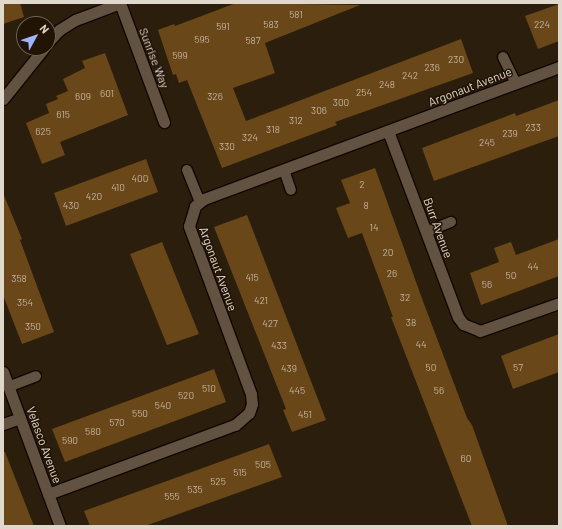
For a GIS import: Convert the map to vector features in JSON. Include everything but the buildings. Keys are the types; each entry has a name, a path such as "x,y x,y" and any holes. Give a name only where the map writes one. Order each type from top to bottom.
{"street":[{"path":"56,33 75,20 120,3"},
{"name":"Sunrise Way","path":"120,3 164,122"},
{"path":"3,99 38,56"},
{"name":"Argonaut Avenue","path":"48,494 236,425 249,413 252,404 251,394 189,226 190,215 200,202 559,67"},
{"name":"Burr Avenue","path":"388,131 458,317 471,329 491,328 559,303"},
{"name":"Velasco Avenue","path":"3,372 60,526"},
{"path":"3,424 20,418"}],"lane":[{"path":"503,57 516,84"},
{"path":"187,170 200,202"},
{"path":"284,170 291,190"},
{"path":"426,232 451,222"},
{"path":"8,387 36,376"}]}
